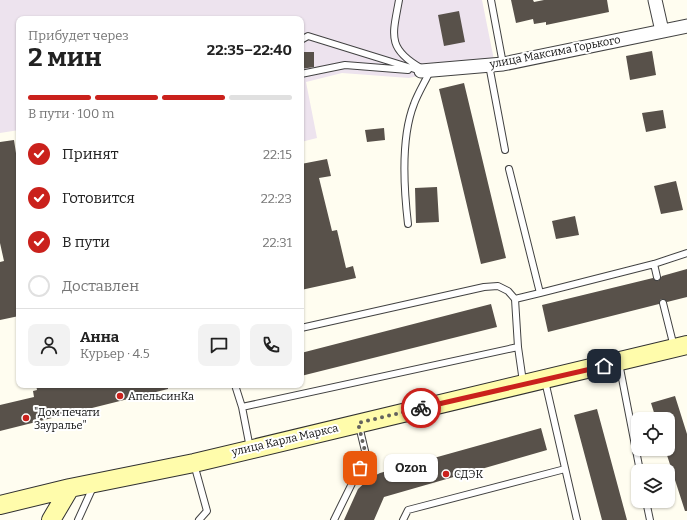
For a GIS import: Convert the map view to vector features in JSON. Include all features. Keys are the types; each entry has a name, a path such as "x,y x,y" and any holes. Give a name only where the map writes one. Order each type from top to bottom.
{"main road":[{"name":"улица Карла Маркса","path":"0,505 70,488 194,463 250,448 544,379 619,363 680,347"},
{"path":"51,520 70,488"}],"street":[{"path":"655,0 662,31"},
{"name":"улица Максима Горького","path":"426,71 503,64 687,26"}],"lane":[{"path":"399,0 394,31 396,48 411,63 426,71"},
{"path":"491,0 503,64"},
{"path":"304,38 308,36 426,71"},
{"path":"304,73 345,65 426,71"},
{"path":"489,65 505,150"},
{"path":"408,224 404,196 409,123 426,71"},
{"path":"509,169 540,293"},
{"path":"515,299 654,264 687,253"},
{"path":"654,264 657,277"},
{"path":"304,327 484,287 498,286 508,291 515,299 518,347 523,384"},
{"path":"663,303 680,347"},
{"path":"242,407 518,347"},
{"path":"619,363 639,464"},
{"path":"544,379 578,520"},
{"path":"236,388 242,407 250,448"},
{"path":"334,520 366,455 358,423"},
{"path":"194,463 207,511 199,520"},
{"path":"403,520 408,510 565,469"},
{"path":"78,520 95,484"},
{"path":"647,508 650,520"}],"shaded area":[{"path":"0,0 482,0 494,60 409,78 342,73 306,82 317,138 304,141 304,16 16,16 16,130 0,133"}],"building":[{"path":"511,0 533,0 534,2 544,0 607,0 609,12 546,25 546,22 534,24 533,19 516,23"},
{"path":"459,11 465,42 444,46 438,15"},
{"path":"652,51 656,75 630,80 626,56"},
{"path":"304,52 314,52 314,67 304,69"},
{"path":"464,83 506,258 481,264 439,89"},
{"path":"663,110 666,128 646,132 642,113"},
{"path":"384,128 385,140 367,142 365,130"},
{"path":"14,140 16,153 16,317 0,320 0,262 4,261 0,243 0,142"},
{"path":"327,159 331,176 319,178 332,231 337,230 346,268 353,266 356,278 304,289 304,163"},
{"path":"676,181 683,210 661,214 654,186"},
{"path":"437,187 439,222 416,223 415,188"},
{"path":"575,216 579,235 556,239 552,221"},
{"path":"687,269 687,297 667,302 662,299 660,300 659,304 548,332 542,305 653,278 658,281 662,276"},
{"path":"491,304 497,327 304,375 304,352"},
{"name":"\"Дом печати Зауралье\"","path":"37,388 168,388 0,431 0,405 34,397 33,391 37,390"},
{"path":"675,396 687,434 687,511 685,511 675,480 675,464 670,464 667,456 675,456 675,412 654,412 651,403"},
{"path":"597,409 627,520 602,520 574,415"},
{"path":"541,428 547,450 384,497 374,520 344,520 358,489 370,478 380,473"}],"way so far":[{"path":"360,468 366,455 358,423 421,408"}],"place":[{"name":"АпельсинКа","path":"120,396"},
{"name":"\"Дом печати Зауралье\"","path":"26,418"},
{"name":"Ozon","path":"360,468"},
{"name":"СДЭК","path":"446,474"}],"route":[{"path":"421,408 604,366"}]}
